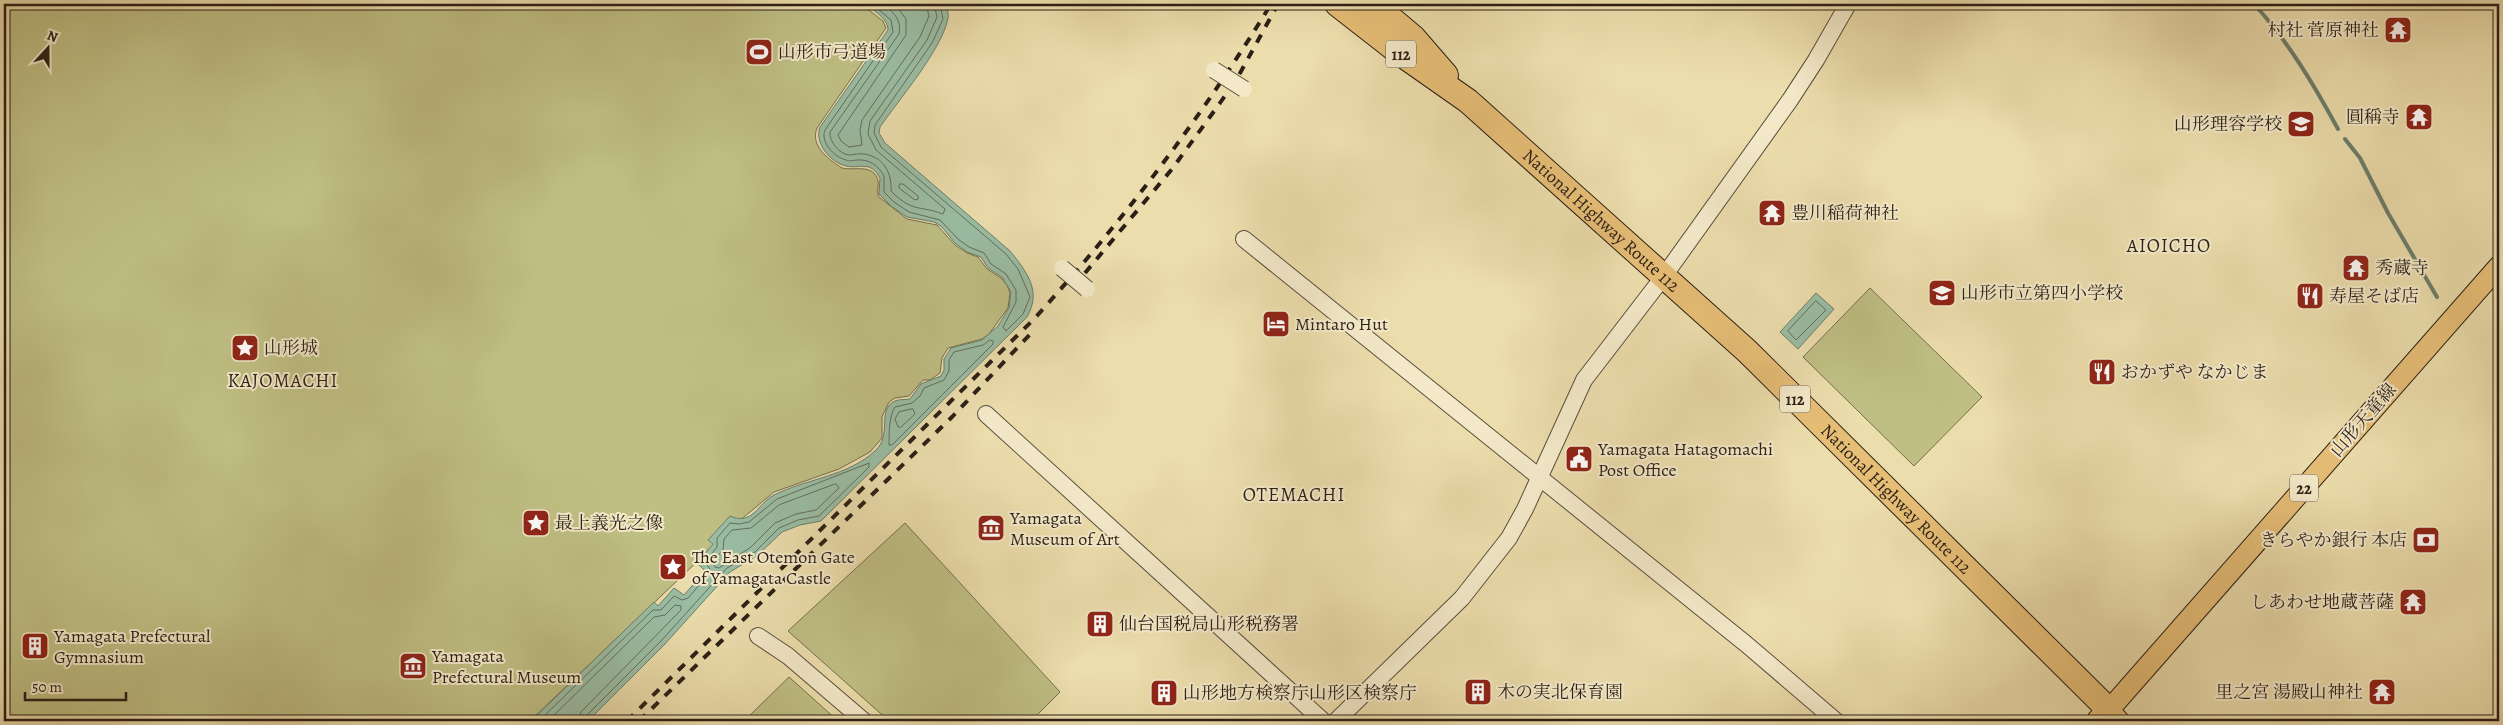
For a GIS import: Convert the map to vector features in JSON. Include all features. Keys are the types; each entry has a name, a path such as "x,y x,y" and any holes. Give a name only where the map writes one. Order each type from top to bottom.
{"highway":[{"name":"National Highway Route 112","path":"1337,4 1401,54 1468,101 1746,351 2109,718"},
{"name":"National Highway Route 112","path":"1374,4 1414,38 1468,101"}],"main road":[{"name":"山形天童線","path":"2109,718 2499,266"}],"street":[{"path":"1344,719 1468,591 1510,538 1526,509 1539,476 1584,380 1664,276 1795,92 1848,4"},
{"path":"1214,70 1244,89"},
{"path":"1244,239 1746,644 1836,721"},
{"path":"1062,268 1086,289"},
{"path":"986,414 1323,721"},
{"path":"758,636 788,656 864,721"}],"shaded area":[{"path":"4,4 861,4 883,21 886,28 817,128 815,135 818,146 826,156 842,168 863,169 872,172 876,175 878,181 879,197 907,219 937,225 955,245 967,253 978,257 987,269 1001,278 1007,285 1010,293 1008,308 989,334 982,339 948,348 942,358 940,373 930,380 923,380 909,396 895,398 889,402 882,417 882,438 870,452 839,469 774,492 744,517 530,721 4,721"},
{"path":"1870,288 1982,397 1914,466 1803,357"},
{"path":"905,523 1060,692 1031,721 889,721 788,631"},
{"path":"789,677 838,721 744,721"}],"water":[{"path":"864,4 944,4 946,7 948,18 938,44 919,74 880,127 879,133 885,143 1010,251 1027,274 1033,290 1031,308 1027,317 821,521 800,525 782,532 758,555 730,572 664,645 588,721 531,721 654,602 658,606 674,588 684,595 705,571 697,563 713,544 708,540 730,516 744,518 750,516 774,495 840,472 875,451 883,438 886,410 889,405 897,400 910,399 921,384 941,376 944,370 944,359 951,348 982,340 998,326 1009,308 1011,292 1002,277 988,268 981,257 967,252 955,243 941,226 934,222 907,217 891,206 879,194 880,178 873,169 865,166 851,167 840,164 829,156 821,145 819,139 820,127 888,30 883,18"},
{"path":"1816,293 1834,309 1798,349 1780,332"}],"waterway":[{"path":"2254,4 2300,64 2338,129"},
{"path":"2345,139 2360,158 2388,213 2437,297"}],"railway":[{"path":"627,721 1034,319 1099,244 1160,167 1245,46 1271,4"},
{"path":"1085,273 1172,169 1220,103 1239,75 1278,4"},
{"path":"639,721 952,417 1035,329"}],"place":[{"name":"村社 菅原神社","path":"2398,30"},
{"name":"山形市弓道場","path":"759,52"},
{"name":"圓稱寺","path":"2419,117"},
{"name":"山形理容学校","path":"2301,124"},
{"name":"豊川稲荷神社","path":"1772,213"},
{"name":"秀蔵寺","path":"2356,268"},
{"name":"山形市立第四小学校","path":"1942,293"},
{"name":"寿屋そば店","path":"2310,296"},
{"name":"Mintaro Hut","path":"1276,324"},
{"name":"山形城","path":"245,348"},
{"name":"おかずや なかじま","path":"2102,372"},
{"name":"Yamagata Hatagomachi Post Office","path":"1579,459"},
{"name":"最上義光之像","path":"536,523"},
{"name":"Yamagata Museum of Art","path":"991,528"},
{"name":"きらやか銀行 本店","path":"2426,540"},
{"name":"The East Otemon Gate of Yamagata Castle","path":"673,567"},
{"name":"しあわせ地蔵菩薩","path":"2413,602"},
{"name":"仙台国税局山形税務署","path":"1100,624"},
{"name":"Yamagata Prefectural Gymnasium","path":"35,646"},
{"name":"Yamagata Prefectural Museum","path":"413,666"},
{"name":"木の実北保育園","path":"1478,692"},
{"name":"里之宮 湯殿山神社","path":"2382,692"},
{"name":"山形地方検察庁山形区検察庁","path":"1164,693"}],"district":[{"name":"AIOICHO","path":"2169,245"},
{"name":"KAJOMACHI","path":"283,380"},
{"name":"OTEMACHI","path":"1294,494"}]}
